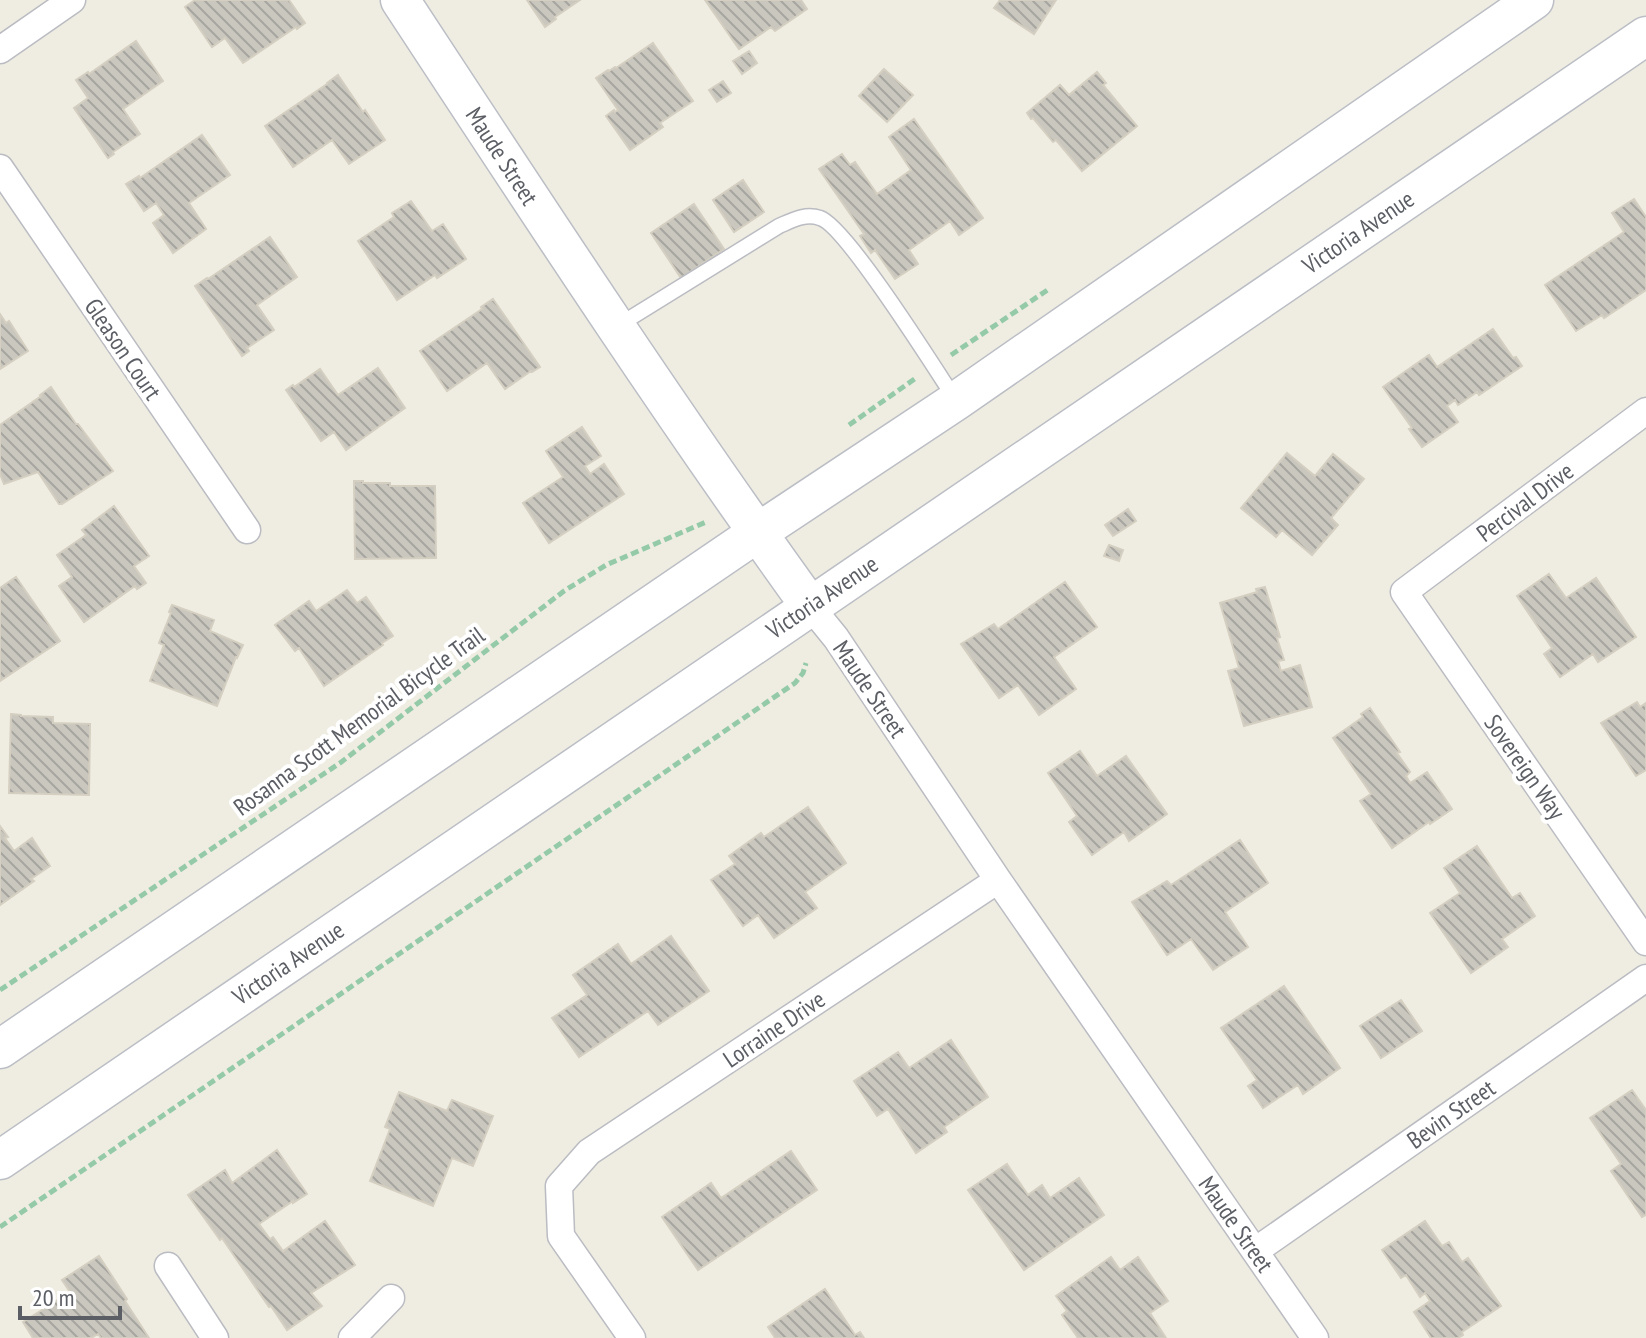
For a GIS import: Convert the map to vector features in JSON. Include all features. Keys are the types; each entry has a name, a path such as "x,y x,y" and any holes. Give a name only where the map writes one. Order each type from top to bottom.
{"main road":[{"name":"Maude Street","path":"400,0 615,327 810,606"},
{"path":"0,1049 956,401 1534,0"},
{"name":"Victoria Avenue","path":"0,1160 1646,36"}],"street":[{"path":"0,50 72,0"},
{"name":"Gleason Court","path":"0,168 247,530"},
{"name":"Percival Drive","path":"1404,592 1646,411"},
{"name":"Sovereign Way","path":"1404,592 1646,942"},
{"name":"Maude Street","path":"810,606 836,638 998,880 1315,1338"},
{"name":"Lorraine Drive","path":"632,1338 561,1236 559,1186 589,1152 998,880"},
{"name":"Bevin Street","path":"1255,1251 1646,978"},
{"path":"168,1266 215,1338"},
{"path":"352,1338 391,1298"}],"lane":[{"path":"615,327 779,226 805,216 823,218 874,278 956,401"}],"path":[{"name":"Rosanna Scott Memorial Bicycle Trail","path":"0,990 340,763 564,591 606,565 706,522"},
{"path":"0,1227 795,683 806,663"}],"building":[{"path":"195,0 289,0 305,23 243,63 225,38 212,47 185,7"},
{"path":"527,0 580,0 545,27"},
{"path":"705,0 801,0 807,9 775,31 771,27 739,49"},
{"path":"1000,0 1056,0 1034,34 994,8"},
{"path":"136,41 163,81 123,109 140,134 108,158 74,108 88,98 76,80"},
{"path":"653,43 693,101 660,123 663,127 630,150 606,116 618,110 596,78"},
{"path":"749,51 757,63 742,74 733,61"},
{"path":"884,69 913,95 887,122 859,96"},
{"path":"1097,72 1106,83 1103,85 1137,126 1082,171 1056,140 1053,142 1027,113 1060,85 1069,95"},
{"path":"338,75 385,140 349,164 332,140 293,167 265,126"},
{"path":"723,81 731,93 717,102 709,90"},
{"path":"914,119 983,218 959,235 950,221 909,250 918,264 895,279 875,250 871,253 860,236 864,234 819,169 842,154 850,165 855,162 877,194 911,170 889,137"},
{"path":"202,135 230,175 189,203 206,229 173,253 153,223 164,215 156,203 144,211 126,184 140,178"},
{"path":"743,180 764,212 734,232 713,200"},
{"path":"1634,199 1646,217 1646,290 1604,318 1602,315 1576,331 1545,285 1624,232 1612,213"},
{"path":"411,201 432,231 443,224 466,259 397,300 358,241 394,217 392,213"},
{"path":"694,204 724,249 681,278 651,233"},
{"path":"270,237 297,277 257,305 274,330 247,348 249,351 242,356 195,286"},
{"path":"493,299 540,367 505,389 487,363 447,391 420,351"},
{"path":"0,314 6,323 9,321 28,351 0,369"},
{"path":"1493,329 1522,366 1479,395 1477,392 1458,405 1455,400 1447,406 1458,422 1422,447 1383,387 1429,355 1437,367"},
{"path":"378,368 405,408 346,450 334,432 321,441 286,390 320,369 338,395"},
{"path":"51,387 113,471 62,504 38,472 4,484 0,474 0,425"},
{"path":"582,427 601,456 585,466 590,474 604,464 624,494 549,543 523,503 563,477 546,451"},
{"path":"1287,453 1315,476 1333,454 1364,479 1331,518 1338,525 1312,555 1282,530 1276,537 1241,508"},
{"path":"354,481 390,483 390,486 435,486 436,558 355,559"},
{"path":"114,506 149,556 134,566 146,583 137,589 135,586 84,622 59,586 72,577 57,555 86,535 82,530"},
{"path":"1128,509 1136,521 1113,536 1105,525"},
{"path":"1109,545 1123,550 1119,561 1104,556"},
{"path":"1549,574 1566,598 1596,578 1636,637 1598,662 1593,654 1560,677 1544,654 1552,648 1517,596"},
{"path":"16,577 60,641 0,681 0,588"},
{"path":"1065,582 1097,627 1054,657 1076,689 1039,715 1018,685 999,698 961,644 994,624 998,629"},
{"path":"1265,587 1280,637 1277,638 1284,660 1278,661 1281,671 1300,665 1312,707 1244,726 1228,671 1239,668 1220,603"},
{"path":"347,590 357,603 366,597 393,636 324,686 299,648 295,651 275,625 309,601 316,611"},
{"path":"172,605 214,620 210,631 243,645 217,706 150,681 164,645 159,643"},
{"path":"1637,702 1640,707 1646,703 1646,770 1636,776 1601,723"},
{"path":"1370,708 1400,752 1397,753 1410,772 1406,776 1410,783 1427,772 1452,809 1392,848 1360,801 1371,794 1333,738 1363,717 1361,714"},
{"path":"11,714 53,717 53,723 90,724 89,795 9,793"},
{"path":"1080,751 1097,776 1126,756 1167,814 1129,841 1124,832 1092,855 1069,822 1077,816 1048,773"},
{"path":"808,807 846,863 805,892 817,908 774,938 758,915 743,926 711,880 735,864 729,856 761,833 764,837"},
{"path":"0,826 14,851 32,838 50,866 0,905"},
{"path":"1240,840 1268,883 1225,912 1248,947 1213,970 1191,939 1167,955 1132,902 1167,881 1171,885"},
{"path":"1477,846 1512,898 1520,893 1535,916 1502,939 1508,947 1471,973 1430,913 1460,893 1444,868"},
{"path":"671,936 709,991 658,1025 648,1011 579,1057 552,1018 587,995 573,975 618,944 631,964"},
{"path":"1284,986 1340,1068 1303,1094 1298,1085 1263,1108 1248,1086 1257,1080 1221,1028"},
{"path":"1401,1000 1422,1031 1381,1058 1360,1026"},
{"path":"951,1040 988,1097 944,1127 947,1132 916,1153 888,1109 877,1116 854,1081 898,1052 909,1068"},
{"path":"1632,1090 1646,1110 1646,1215 1642,1217 1611,1171 1621,1164 1590,1118"},
{"path":"399,1092 447,1111 452,1100 493,1116 473,1166 452,1158 433,1206 370,1181 390,1129 385,1127"},
{"path":"277,1150 307,1194 259,1224 283,1251 325,1221 355,1265 311,1293 322,1306 287,1330 188,1195 225,1170 232,1183"},
{"path":"791,1151 817,1190 698,1270 662,1217 711,1183 721,1198"},
{"path":"1007,1164 1028,1195 1042,1185 1050,1198 1079,1178 1104,1215 1024,1270 968,1190"},
{"path":"1425,1221 1442,1246 1449,1242 1462,1262 1468,1258 1501,1306 1462,1332 1463,1335 1458,1338 1431,1338 1414,1312 1430,1301 1425,1293 1420,1297 1406,1275 1401,1278 1382,1250"},
{"path":"99,1256 149,1338 101,1338 98,1334 91,1338 33,1338 23,1322 70,1292 62,1280"},
{"path":"1111,1257 1120,1270 1138,1257 1168,1301 1150,1313 1166,1338 1078,1338 1062,1315 1067,1311 1056,1296"},
{"path":"825,1289 855,1335 860,1332 864,1338 775,1338 768,1327"}]}
